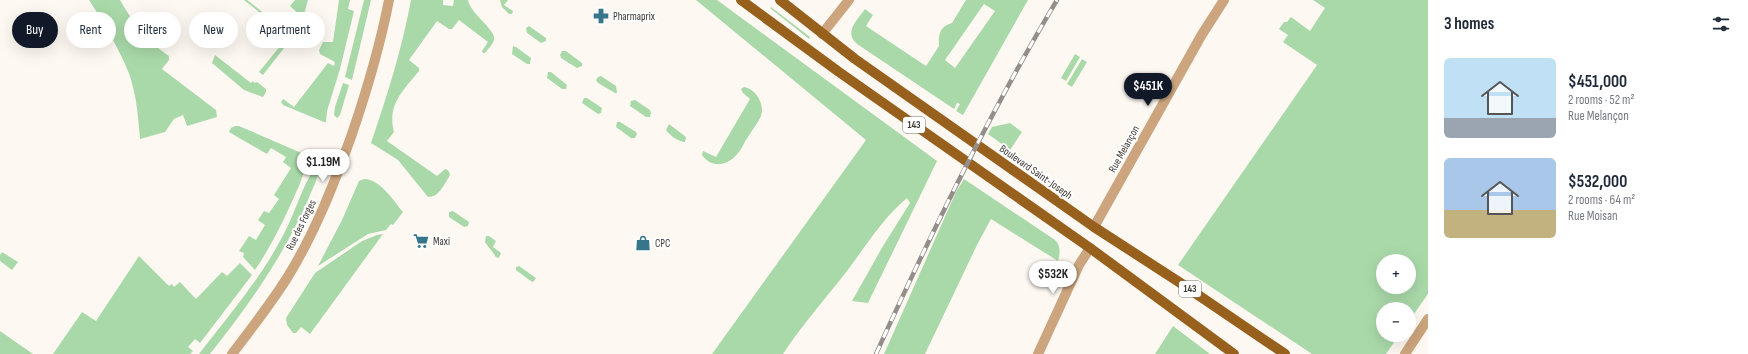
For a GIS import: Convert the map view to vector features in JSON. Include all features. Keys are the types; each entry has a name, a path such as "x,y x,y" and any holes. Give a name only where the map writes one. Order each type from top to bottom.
{"main road":[{"name":"143","path":"740,0 839,72 1090,248 1234,354"},
{"name":"Boulevard Saint-Joseph","path":"780,0 822,34 888,83 1094,227 1179,282 1285,354"}],"street":[{"name":"Rue des Forges","path":"232,354 287,278 322,211 360,110 376,57 389,0"},
{"path":"822,34 849,0"},
{"name":"Rue Melançon","path":"1094,227 1193,49 1224,0"},
{"path":"1038,354 1090,248"},
{"path":"1405,354 1428,319"}],"green space":[{"path":"89,0 120,0 127,12 124,12 124,48 159,48 169,56 169,60 162,69 216,110 217,117 187,126 183,115 174,119 165,132 140,139 136,101 132,82 116,45 116,12 96,12"},
{"path":"244,0 247,0 262,12 259,12"},
{"path":"295,0 308,0 305,12 297,12 290,6"},
{"path":"339,0 350,0 348,9 354,11 340,69 327,111 326,122 324,122 283,105 281,102 283,99 294,107 328,63 334,66 335,62 320,54 319,50 320,48 325,48 325,42 333,42"},
{"path":"364,0 371,0 352,80 345,77"},
{"path":"411,0 443,0 443,5 453,6 454,0 468,0 470,6 494,36 493,43 485,53 483,53 482,51 488,42 459,20 452,29 449,29 437,21 409,60 419,68 419,71 398,98 393,113 392,122 394,132 387,141 437,176 445,169 448,170 450,174 449,177 438,193 432,197 428,197 398,160 371,143 394,72"},
{"path":"500,0 508,0 504,5 513,11 512,14 509,14 502,7"},
{"path":"696,0 717,0 937,161 868,303 852,301 883,246 910,203 907,198 882,224 783,354 712,354 866,140"},
{"path":"966,0 1028,0 963,115 956,111 960,104 957,103 954,109 860,46 852,37 851,32 855,23 865,9 873,15 866,26 926,66 939,46 939,38 942,29 948,24 952,23","holes":["984,4 995,11 955,68 945,60"]},
{"path":"1313,0 1428,0 1428,294 1416,311 1416,302 1376,302 1376,342 1394,342 1386,354 1312,354 1178,265 1317,65 1283,42 1288,35 1279,29 1284,22 1287,22 1291,17 1310,31 1325,8"},
{"path":"771,7 810,37 809,39 770,8"},
{"path":"529,26 546,38 546,41 541,43 527,33 526,28"},
{"path":"513,46 531,58 530,64 527,64 512,54"},
{"path":"279,48 284,48 263,75 259,72"},
{"path":"562,51 566,51 582,63 582,66 577,68 561,58 560,55"},
{"path":"1075,54 1080,57 1066,81 1061,78"},
{"path":"215,55 251,83 253,81 255,83 257,82 266,89 263,97 244,90 212,63"},
{"path":"1082,59 1087,62 1072,87 1067,84"},
{"path":"548,72 551,72 567,85 566,89 562,89 547,78"},
{"path":"601,76 616,86 617,93 598,83 596,80"},
{"path":"343,83 349,85 340,115 337,118 334,115 335,107"},
{"path":"744,87 756,94 761,102 761,116 741,150 730,161 720,164 710,162 702,155 703,151 716,157 750,99 741,89"},
{"path":"584,98 587,98 602,108 601,113 598,114 582,103"},
{"path":"635,100 650,110 650,117 646,117 630,106 631,101"},
{"path":"617,122 620,122 636,132 637,134 635,138 631,138 616,127"},
{"path":"1010,123 1022,132 1010,150 988,134 992,127"},
{"path":"669,124 686,137 685,142 677,140 667,132 666,130"},
{"path":"239,126 313,158 306,168 278,230 255,270 243,257 244,253 239,251 249,236 256,240 265,225 258,220 264,211 269,213 279,199 274,195 291,168 283,162 286,157 271,148 267,154 229,132 231,128"},
{"path":"319,166 315,183 298,221 264,280 238,318 210,354 199,354 263,270 284,233 307,181"},
{"path":"364,179 375,182 381,186 403,212 393,225 391,224 386,230 368,234 318,266 342,220 359,181"},
{"path":"964,179 1055,240 1060,250 1058,261 991,219 925,354 884,354 956,192"},
{"path":"453,211 469,222 468,226 464,227 449,217 449,212"},
{"path":"383,234 310,334 301,327 296,333 293,333 287,325 286,318 315,273 362,241"},
{"path":"486,236 489,236 496,241 493,247 501,253 499,258 496,257 485,242"},
{"path":"2,252 18,262 12,270 0,261 0,255"},
{"path":"139,256 169,286 172,284 174,287 180,282 196,299 222,272 227,276 240,263 252,275 200,343 195,339 188,347 193,351 190,354 53,354 82,312 96,321"},
{"path":"519,266 536,278 534,281 532,282 516,270 516,267"},
{"path":"1173,326 1210,354 1155,354"},
{"path":"0,331 33,354 0,354"}],"railway":[{"path":"876,354 918,264 984,130 1057,0"}],"place":[{"name":"Pharmaprix","path":"601,16"},
{"name":"Maxi","path":"421,241"},
{"name":"CPC","path":"643,243"}]}
